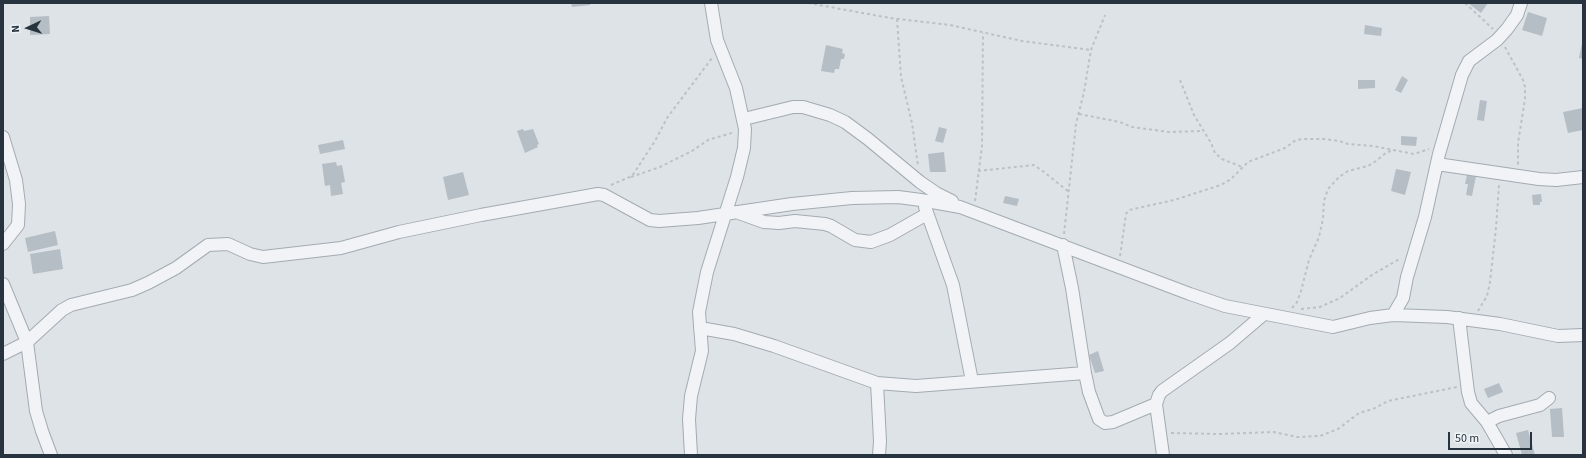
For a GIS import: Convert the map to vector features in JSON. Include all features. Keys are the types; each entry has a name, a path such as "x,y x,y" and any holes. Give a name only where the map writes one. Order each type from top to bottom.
{"street":[{"path":"691,455 690,396 702,352 699,312 707,272 731,212 744,148 745,124 736,88 715,33 711,3"},
{"path":"1393,315 1402,302 1407,277 1425,217 1437,164 1462,75 1469,61 1507,29 1517,15 1522,3"},
{"path":"745,124 793,107 803,107 819,111 845,122 920,182 960,207 1218,303 1264,314 1333,327 1370,318 1393,315 1459,318 1558,336 1583,335"},
{"path":"3,137 16,180 19,204 18,225 14,232 4,240"},
{"path":"1437,164 1550,180 1583,177"},
{"path":"3,354 27,342 62,310 72,305 132,290 159,277 208,245 214,244 228,244 250,254 263,257 341,248 399,232 481,215 598,194 604,195 654,221 698,218 731,212 852,198 898,197 960,207"},
{"path":"921,200 928,214 953,285 972,381"},
{"path":"731,212 764,222 780,223 795,221 825,224 855,240 871,242 890,235 928,214"},
{"path":"1063,245 1072,288 1089,392 1100,419 1105,423 1113,422 1156,404"},
{"path":"3,284 27,342 36,411 51,455"},
{"path":"1163,455 1156,404 1156,400 1162,391 1230,343 1264,314"},
{"path":"1459,318 1470,403 1487,422 1506,455"},
{"path":"700,328 734,334 774,346 877,383 916,386 1085,373"},
{"path":"877,383 880,441 879,455"},
{"path":"1487,422 1499,416 1540,405 1549,398"}],"path":[{"path":"808,3 897,19 950,26 1022,41 1091,50"},
{"path":"1465,3 1500,36 1518,74 1523,80 1525,87 1525,99 1518,143 1517,167 1512,175"},
{"path":"1063,245 1069,192 1072,144 1091,50 1105,14"},
{"path":"897,19 902,77 912,123 920,182"},
{"path":"973,212 982,146 983,32"},
{"path":"628,178 632,176 655,141 667,118 720,48"},
{"path":"1180,80 1194,115 1217,156 1242,167"},
{"path":"1079,114 1120,122 1132,127 1169,132 1202,131"},
{"path":"606,188 628,178 660,167 692,151 708,140 745,124"},
{"path":"1119,267 1126,214 1129,210 1174,200 1217,186 1231,179 1248,162 1285,148 1296,140 1324,139 1414,154 1427,150 1432,146"},
{"path":"1393,150 1387,152 1368,166 1348,171 1338,177 1328,189 1324,201 1323,219 1319,237 1308,260 1297,302 1290,310 1327,304 1340,298 1372,275 1416,248"},
{"path":"978,171 1034,165 1069,192"},
{"path":"1471,320 1488,296 1496,228 1499,173"},
{"path":"1160,433 1219,434 1274,432 1297,437 1320,436 1338,429 1359,413 1373,409 1388,401 1467,385"}],"building":[{"path":"571,3 590,3 590,5 572,7"},
{"path":"1468,3 1488,3 1481,13"},
{"path":"1528,12 1547,18 1542,36 1522,30"},
{"path":"49,16 50,34 30,35 30,17"},
{"path":"1365,25 1382,28 1381,36 1364,34"},
{"path":"1583,43 1583,59 1579,58"},
{"path":"826,45 843,49 842,53 845,54 844,59 841,59 839,69 835,69 834,73 821,71"},
{"path":"1402,76 1408,80 1401,93 1395,90"},
{"path":"1358,80 1375,80 1375,88 1358,89"},
{"path":"1480,100 1487,101 1484,121 1477,120"},
{"path":"1583,108 1583,130 1568,133 1563,112"},
{"path":"939,127 947,129 943,143 935,141"},
{"path":"523,129 524,131 533,129 539,144 537,145 538,147 525,153 517,131"},
{"path":"1401,136 1417,137 1416,146 1401,145"},
{"path":"343,140 345,149 320,154 318,145"},
{"path":"944,152 946,172 930,172 928,154"},
{"path":"336,162 337,166 342,165 345,182 341,183 343,194 331,196 330,185 325,186 322,164"},
{"path":"1396,169 1411,172 1405,195 1391,191"},
{"path":"463,172 469,195 448,200 443,177"},
{"path":"1467,175 1476,176 1472,196 1466,195 1468,184 1465,184"},
{"path":"1541,194 1542,202 1540,202 1540,205 1533,205 1532,195"},
{"path":"1005,196 1019,199 1017,206 1003,203"},
{"path":"55,231 58,245 28,252 25,238"},
{"path":"60,249 63,269 33,274 30,254"},
{"path":"1098,351 1104,371 1095,373 1089,355"},
{"path":"1499,383 1503,392 1488,398 1484,389"},
{"path":"1562,408 1564,437 1552,437 1550,409"},
{"path":"1528,430 1535,455 1522,455 1516,433"}]}
